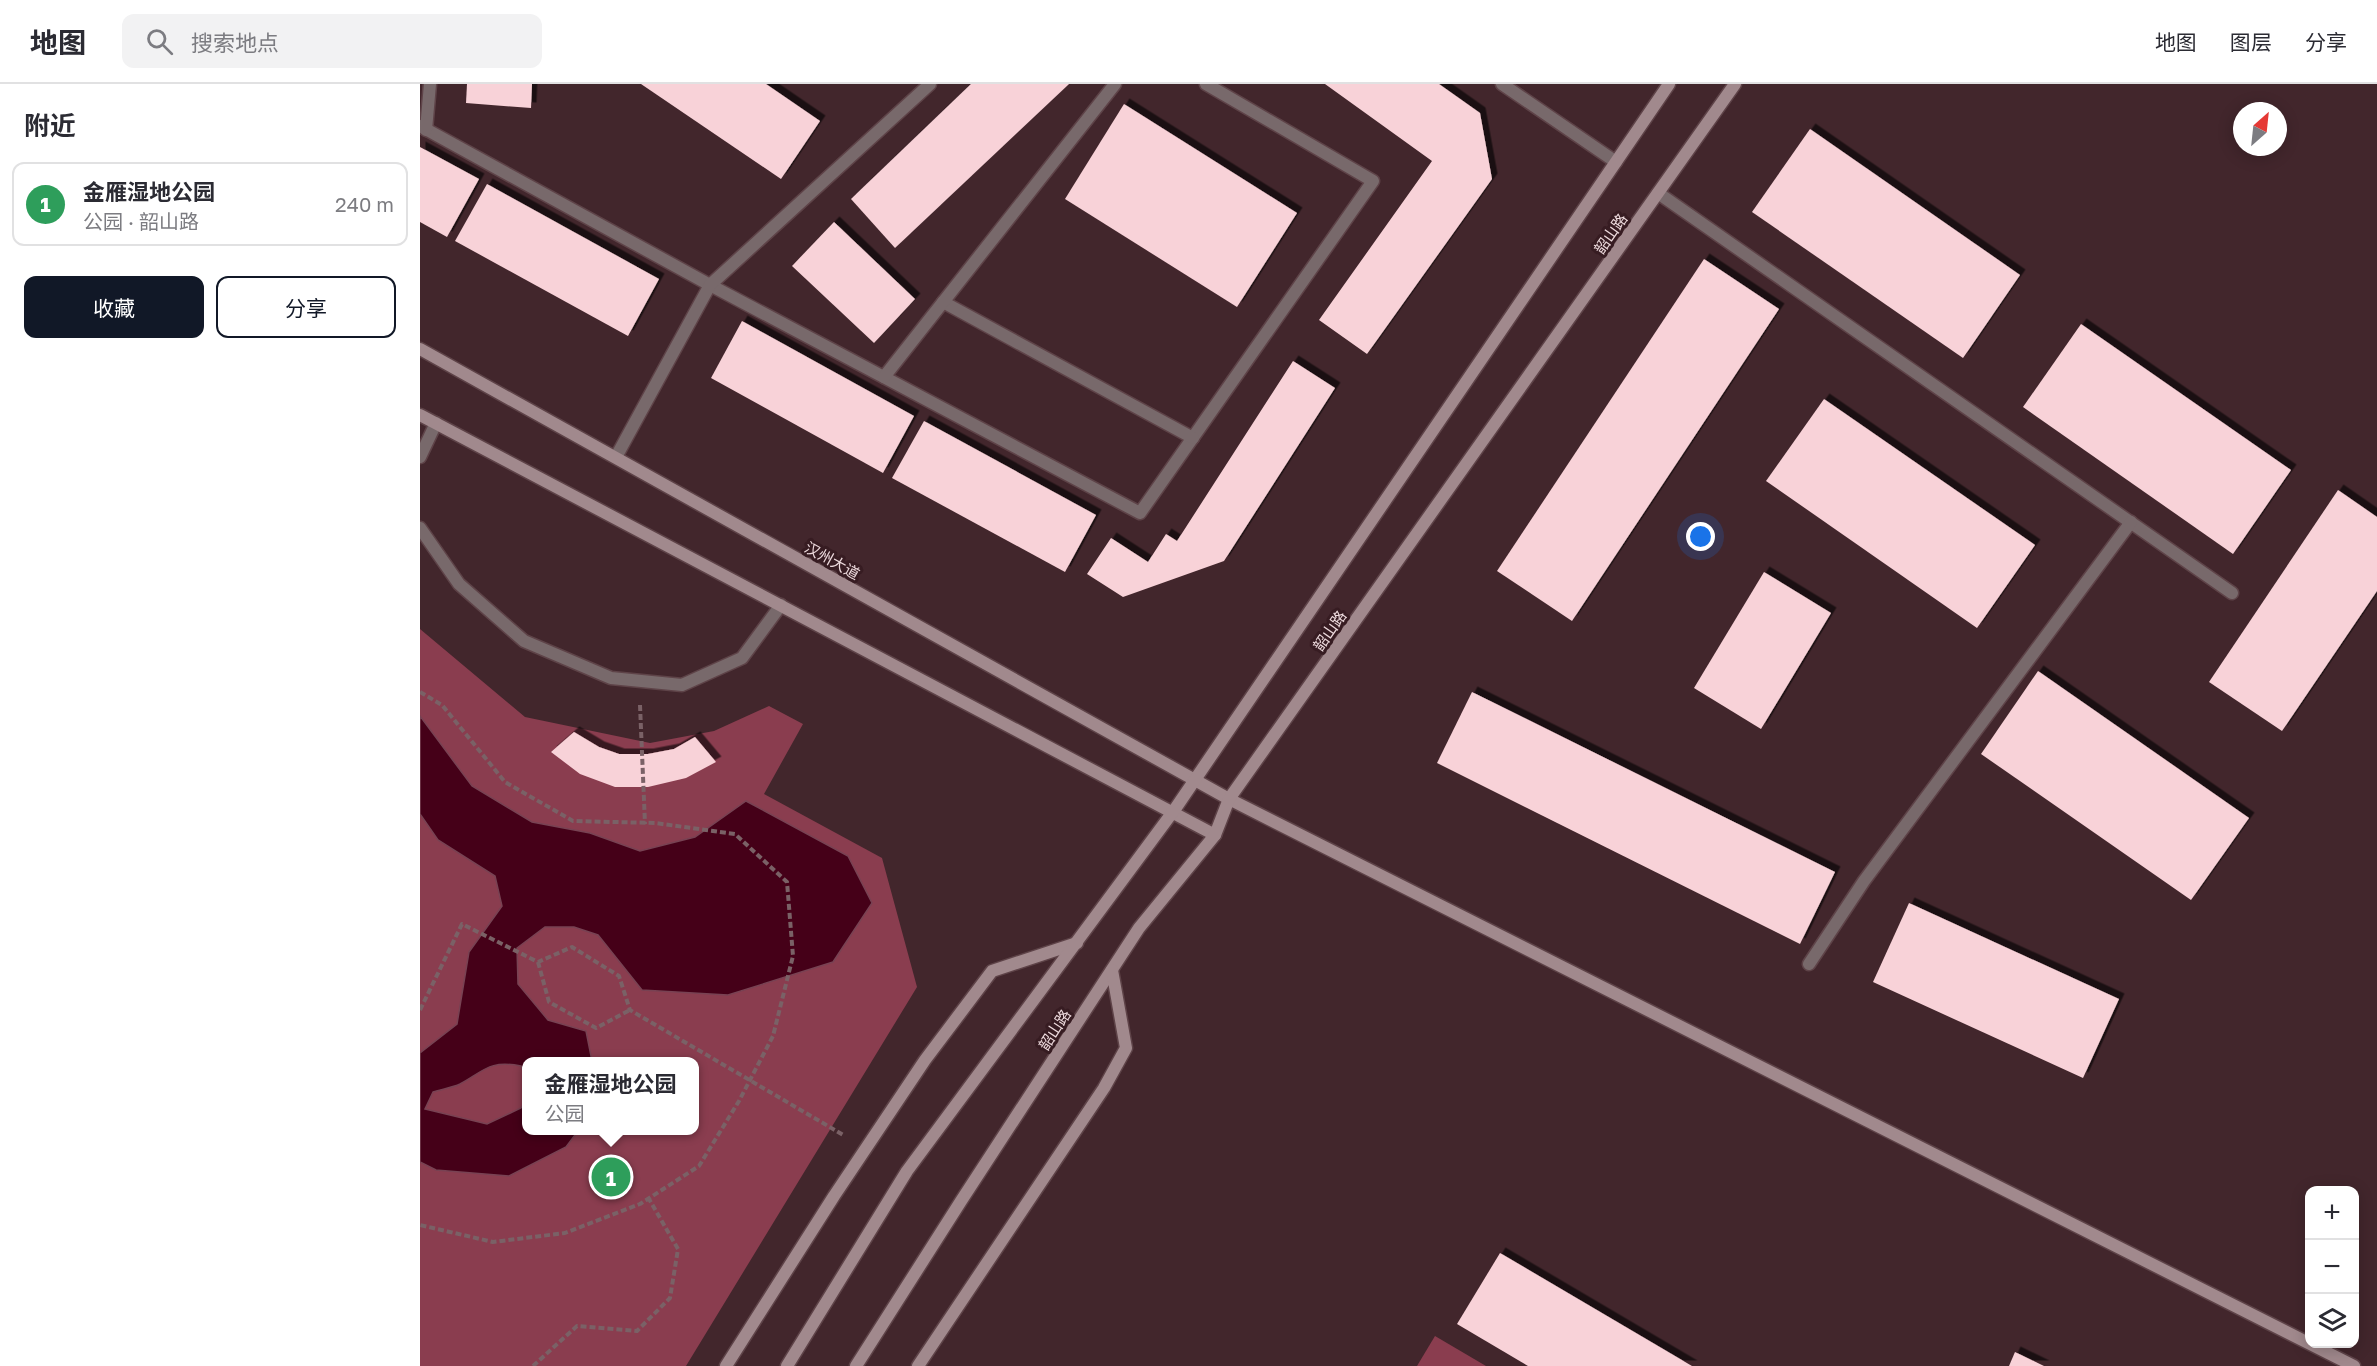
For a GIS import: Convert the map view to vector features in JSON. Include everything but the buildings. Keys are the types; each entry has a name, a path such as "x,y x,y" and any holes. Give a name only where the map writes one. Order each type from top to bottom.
{"main road":[{"name":"韶山路","path":"787,1366 907,1171 1173,812 1669,84"},
{"name":"韶山路","path":"856,1366 1139,928 1215,835 1229,799 1735,84"},
{"name":"汉州大道","path":"420,349 1229,799 2354,1366"},
{"path":"420,414 1215,835"},
{"path":"726,1366 925,1060 992,971 1077,943"},
{"path":"918,1366 1104,1088 1126,1048 1112,970"}],"lane":[{"path":"430,84 423,128 710,285 1140,513 1373,181 1206,84"},
{"path":"615,458 710,285 930,84"},
{"path":"884,377 1115,84"},
{"path":"1502,84 1616,162"},
{"path":"1658,193 2232,592"},
{"path":"943,302 1193,438"},
{"path":"420,457 436,423"},
{"path":"1809,964 1864,881 2131,522"},
{"path":"420,528 459,584 524,641 611,678 682,685 742,658 781,605"}],"path":[{"path":"639,681 645,824"},
{"path":"420,692 442,705 505,782 573,821 645,824 735,834 787,882 793,956 773,1036 750,1081 699,1166 640,1204 565,1233 493,1242 420,1225"},
{"path":"420,1010 462,924 538,962 549,1002 596,1028 630,1010"},
{"path":"538,962 572,947 619,976 630,1010 866,1148"},
{"path":"533,1366 577,1326 637,1332 670,1298 678,1249 649,1199"}],"shaded area":[{"path":"420,629 525,717 650,743 714,731 769,706 803,724 764,794 882,858 917,987 686,1366 420,1366"},
{"path":"420,716 472,786 532,822 590,833 640,851 695,837 746,801 848,856 872,903 833,962 728,995 642,990 598,935 574,927 545,927 517,948 518,984 548,1020 586,1031 591,1057 522,1057 522,1068 521,1066 511,1064 495,1065 457,1085 433,1092 425,1109 487,1124 522,1106 522,1135 575,1135 566,1147 509,1176 436,1170 420,1162 420,1053 457,1024 469,952 502,906 495,876 438,840 420,814"},
{"path":"1435,1336 1486,1366 1417,1366"}],"place":[{"name":"金雁湿地公园","path":"611,1177"}]}
